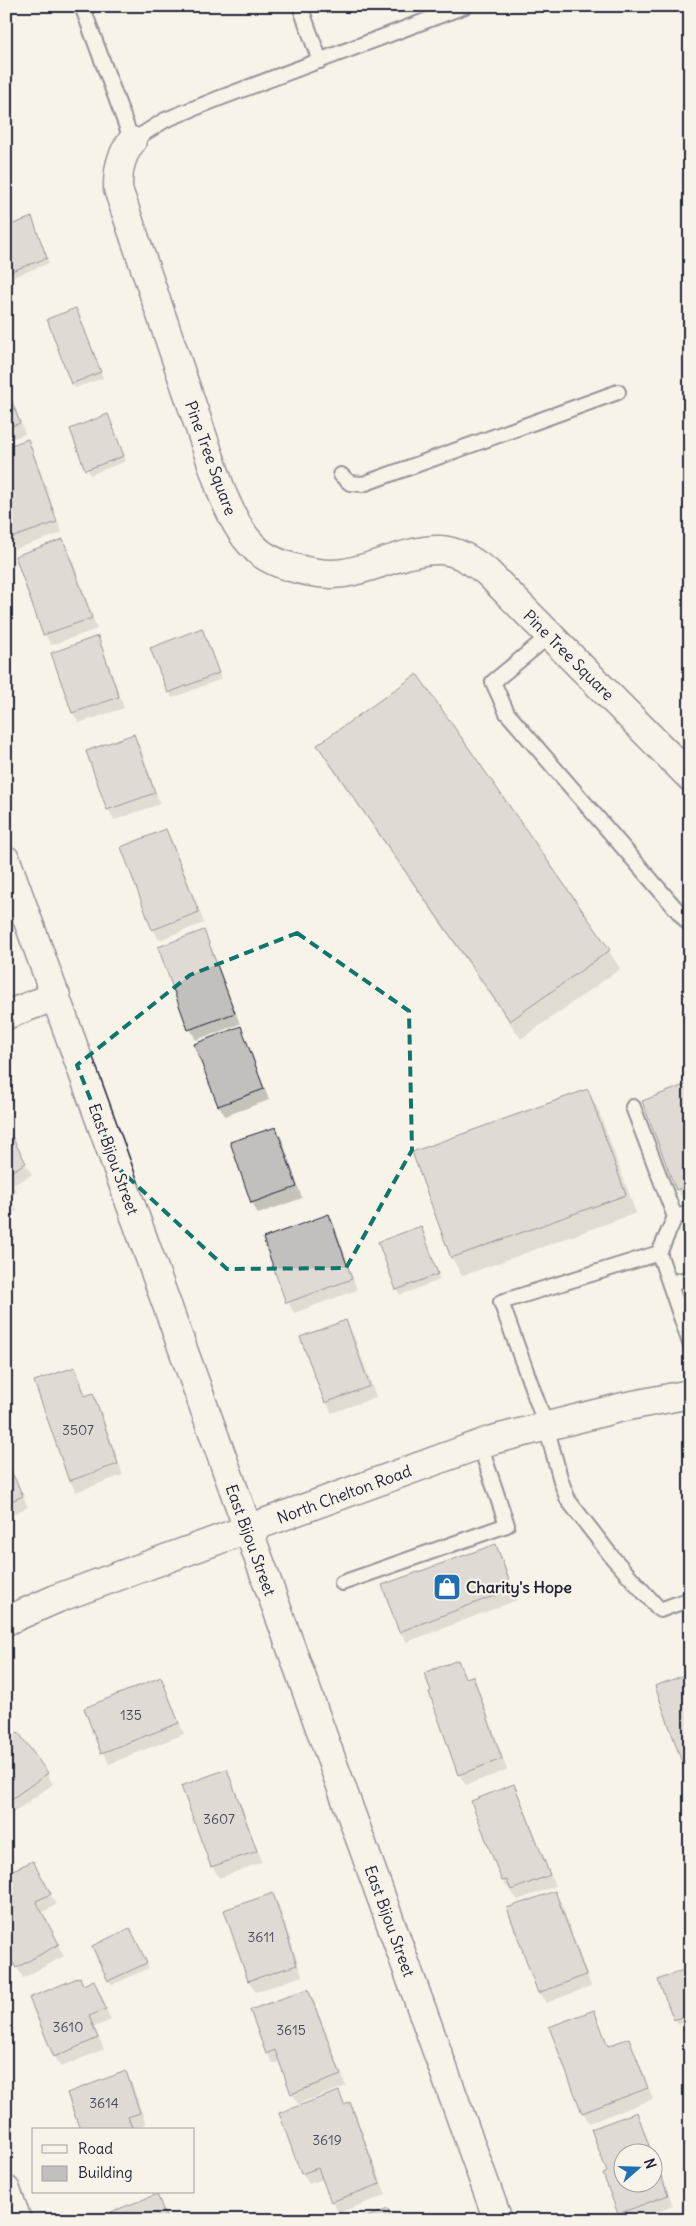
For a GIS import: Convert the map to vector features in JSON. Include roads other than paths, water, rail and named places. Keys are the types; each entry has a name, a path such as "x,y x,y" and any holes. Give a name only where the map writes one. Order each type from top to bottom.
{"street":[{"name":"Pine Tree Square","path":"132,140 123,152 118,168 118,190 222,493 236,525 256,550 299,570 343,574 417,554 440,550 465,556 488,572 690,778"},
{"name":"East Bijou Street","path":"6,860 498,2220"},
{"path":"6,1015 56,996"},
{"name":"North Chelton Road","path":"6,1622 58,1598 480,1445 623,1406 690,1394"},
{"path":"6,2190 17,2220"}],"lane":[{"path":"82,6 132,140 165,120 464,6"},
{"path":"300,6 320,61"},
{"path":"341,476 350,483 363,484 618,392"},
{"path":"550,635 493,682 507,713 690,925"},
{"path":"633,1107 675,1218 660,1253 690,1343"},
{"path":"675,1218 690,1213"},
{"path":"660,1253 501,1302 546,1426 568,1500 612,1557 660,1610 690,1599"},
{"path":"670,1283 690,1278"},
{"path":"342,1584 507,1525 480,1445"}],"place":[{"name":"Charity's Hope","path":"447,1587"}]}
